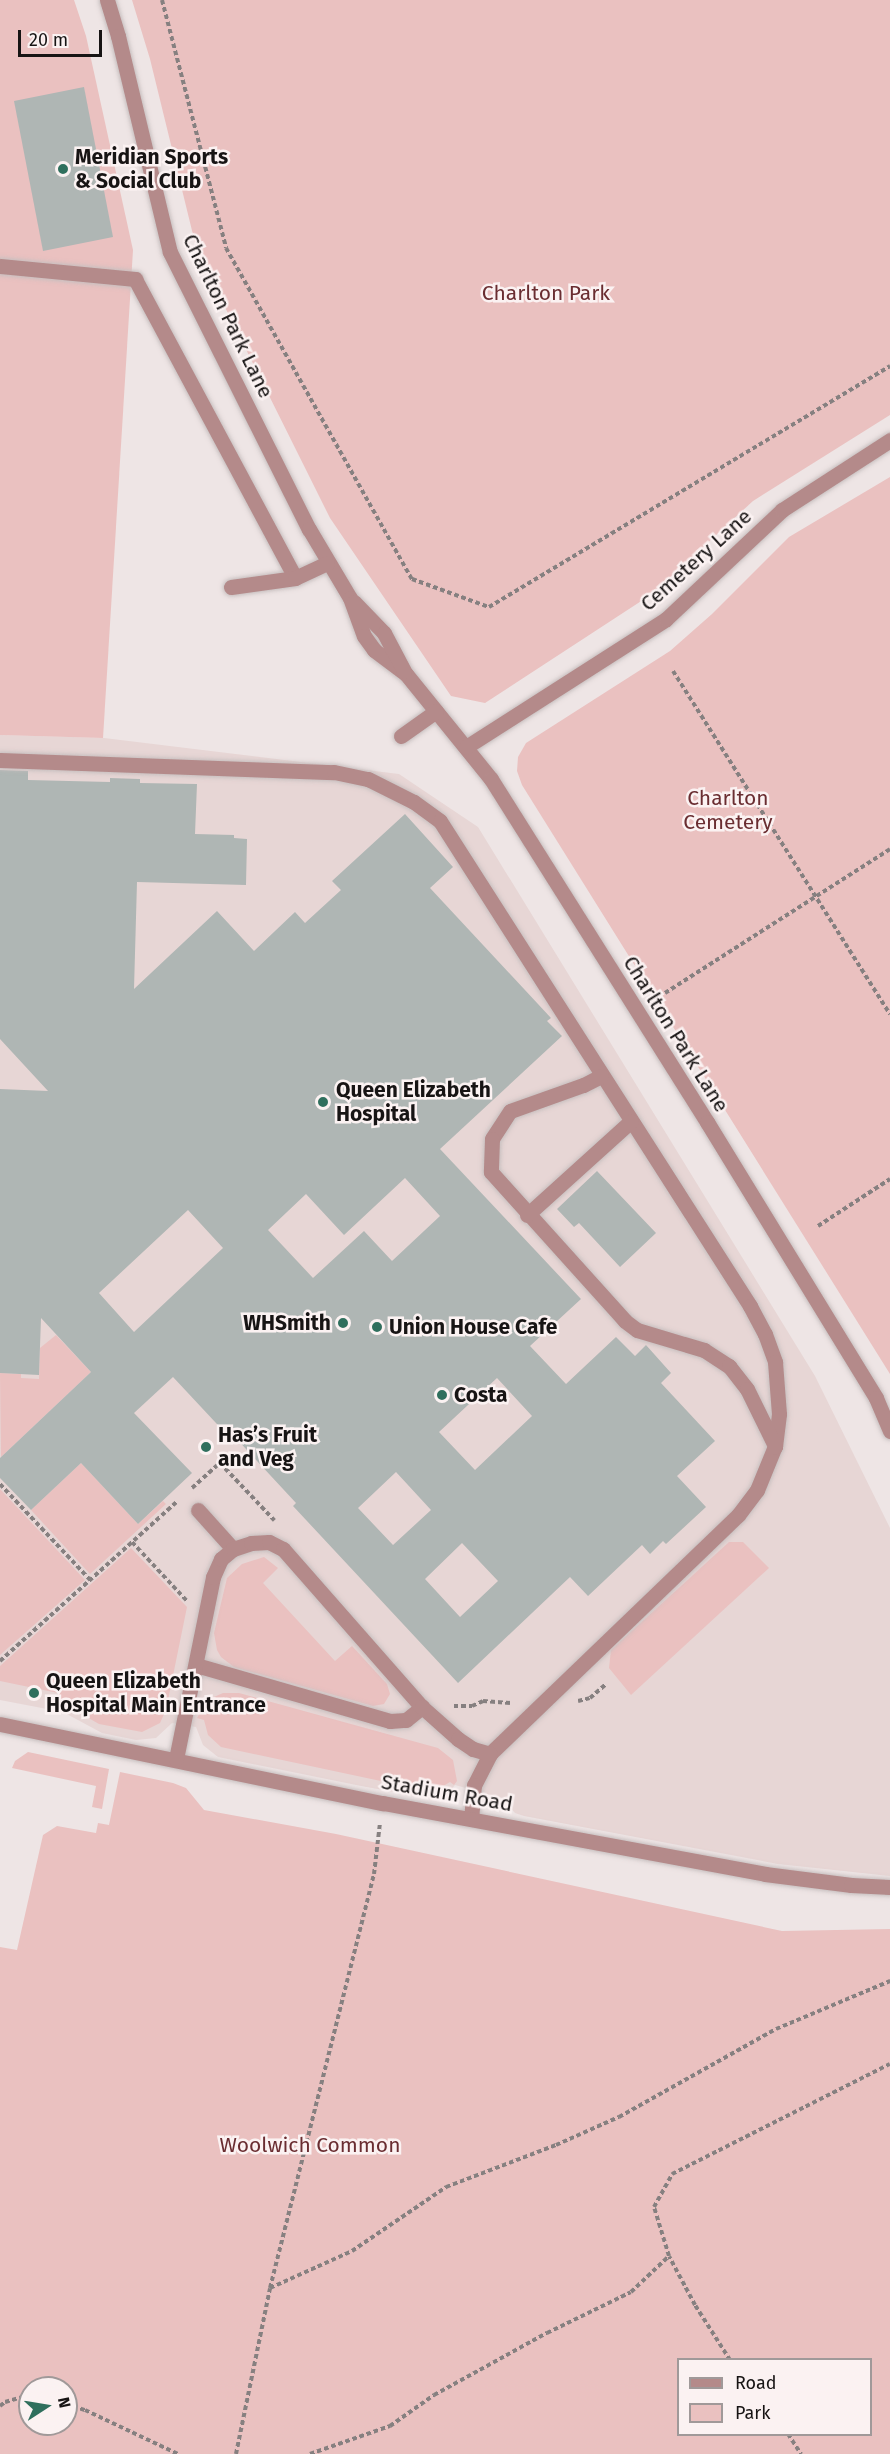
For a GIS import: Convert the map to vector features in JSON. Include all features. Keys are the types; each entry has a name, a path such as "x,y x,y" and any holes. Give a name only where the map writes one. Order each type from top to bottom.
{"street":[{"name":"Charlton Park Lane","path":"107,0 118,36 170,252 327,563 350,598 364,636 374,650 406,674 491,779 707,1122 876,1398 890,1431"},
{"path":"0,266 135,279 295,578"},
{"name":"Cemetery Lane","path":"466,747 666,619 782,510 890,440"},
{"path":"231,587 295,578 327,563"},
{"path":"401,735 436,711"},
{"path":"0,760 334,772 368,780 414,802 440,821 750,1306 765,1334 775,1362 779,1390 775,1446 757,1490 738,1515 490,1754 474,1785 471,1818"},
{"path":"601,1076 583,1085 510,1111 492,1139 491,1172 527,1215 625,1321 637,1330 704,1350 729,1366 747,1389 775,1446"},
{"path":"527,1215 630,1121"},
{"path":"198,1510 233,1549"},
{"path":"176,1759 213,1577 221,1559 233,1549 251,1543 269,1542 283,1550 422,1707 458,1739 473,1749 490,1754"},
{"path":"196,1665 390,1721 406,1720 422,1707"},
{"name":"Stadium Road","path":"0,1724 765,1874 851,1886 890,1887"}],"path":[{"path":"162,0 226,248 412,579 489,607 890,366"},
{"path":"673,671 890,1014"},
{"path":"665,993 890,849"},
{"path":"818,1226 890,1179"},
{"path":"0,1661 220,1463 281,1528"},
{"path":"0,1484 90,1580"},
{"path":"132,1542 191,1605"},
{"path":"573,1704 590,1698 605,1685"},
{"path":"447,1702 466,1707 483,1701 514,1704"},
{"path":"236,2454 270,2288 374,1874 381,1819"},
{"path":"270,2288 352,2251 446,2187 556,2145 619,2117 776,2029 890,1981"},
{"path":"729,2358 695,2305 669,2256 654,2207 672,2174 890,2064"},
{"path":"310,2454 390,2426 444,2389 631,2292 669,2256"},
{"path":"0,2406 18,2398"},
{"path":"78,2408 178,2454"},
{"path":"789,2436 801,2454"}],"shaded area":[{"name":"Queen Elizabeth Hospital","path":"0,735 104,738 399,774 478,827 815,1376 890,1528 890,1876 778,1864 524,1816 515,1813 502,1798 455,1785 446,1795 433,1799 361,1786 218,1757 203,1745 196,1727 172,1723 156,1738 136,1740 102,1733 63,1712 0,1700"}],"green space":[{"path":"0,0 74,0 86,36 133,250 103,738 0,735"},
{"name":"Charlton Park","path":"132,0 890,0 890,415 753,501 652,594 485,703 451,696 330,518 197,251 150,59"},
{"name":"Charlton Cemetery","path":"890,477 890,1374 522,785 517,771 518,757 526,743 670,651 712,614 789,537"},
{"path":"56,1335 91,1372 1,1457 0,1373 21,1374 21,1378 39,1379 40,1348"},
{"path":"81,1463 138,1524 163,1501 166,1504 90,1574 31,1510"},
{"path":"0,1489 85,1580 0,1655"},
{"path":"729,1542 743,1542 769,1568 631,1695 609,1668 611,1650"},
{"path":"131,1548 187,1607 166,1710 160,1723 142,1732 99,1724 64,1704 58,1693 0,1681 0,1666"},
{"path":"264,1557 278,1568 263,1583 335,1661 352,1646 387,1684 390,1694 384,1704 373,1706 234,1667 221,1657 217,1650 214,1633 227,1578 242,1564"},
{"path":"223,1693 239,1693 438,1748 453,1760 457,1781 454,1785 450,1782 438,1789 423,1790 221,1747 208,1735 204,1720 197,1718 207,1700"},
{"path":"28,1752 109,1769 102,1809 92,1807 96,1786 12,1768 15,1761"},
{"name":"Woolwich Common","path":"120,1772 186,1788 204,1810 336,1834 782,1931 890,1929 890,2454 0,2454 0,1947 17,1950 43,1835 57,1826 96,1833 98,1823 109,1825"}],"building":[{"name":"Meridian Sports & Social Club","path":"84,87 113,237 43,251 14,101"},
{"path":"0,770 28,771 28,780 110,782 110,778 140,779 140,783 197,784 195,834 234,835 234,838 247,839 246,885 137,882 134,989 217,911 254,951 295,912 305,923 341,890 332,881 405,814 453,867 430,888 551,1018 547,1021 562,1036 440,1149 581,1299 530,1346 566,1384 616,1337 635,1356 646,1345 671,1373 661,1383 715,1441 677,1476 706,1507 666,1544 663,1541 650,1554 642,1545 588,1596 570,1577 458,1683 293,1506 296,1503 233,1435 230,1438 173,1377 134,1413 192,1473 138,1524 81,1463 31,1510 0,1478 0,1458 91,1372 41,1318 39,1375 0,1373 0,1089 48,1091 0,1039","holes":["405,1178 440,1216 392,1261 364,1231 313,1278 268,1230 306,1194 344,1235","188,1210 223,1248 134,1332 99,1293","497,1378 532,1416 475,1470 439,1432","396,1472 431,1510 393,1545 358,1508","462,1543 498,1581 460,1617 425,1579"]},
{"path":"597,1171 656,1233 620,1267 579,1223 574,1227 557,1209"}],"place":[{"name":"Meridian Sports & Social Club","path":"63,169"},
{"name":"Queen Elizabeth Hospital","path":"323,1102"},
{"name":"WHSmith","path":"343,1323"},
{"name":"Union House Cafe","path":"377,1327"},
{"name":"Costa","path":"442,1395"},
{"name":"Has’s Fruit and Veg","path":"206,1447"},
{"name":"Queen Elizabeth Hospital Main Entrance","path":"34,1693"}]}
